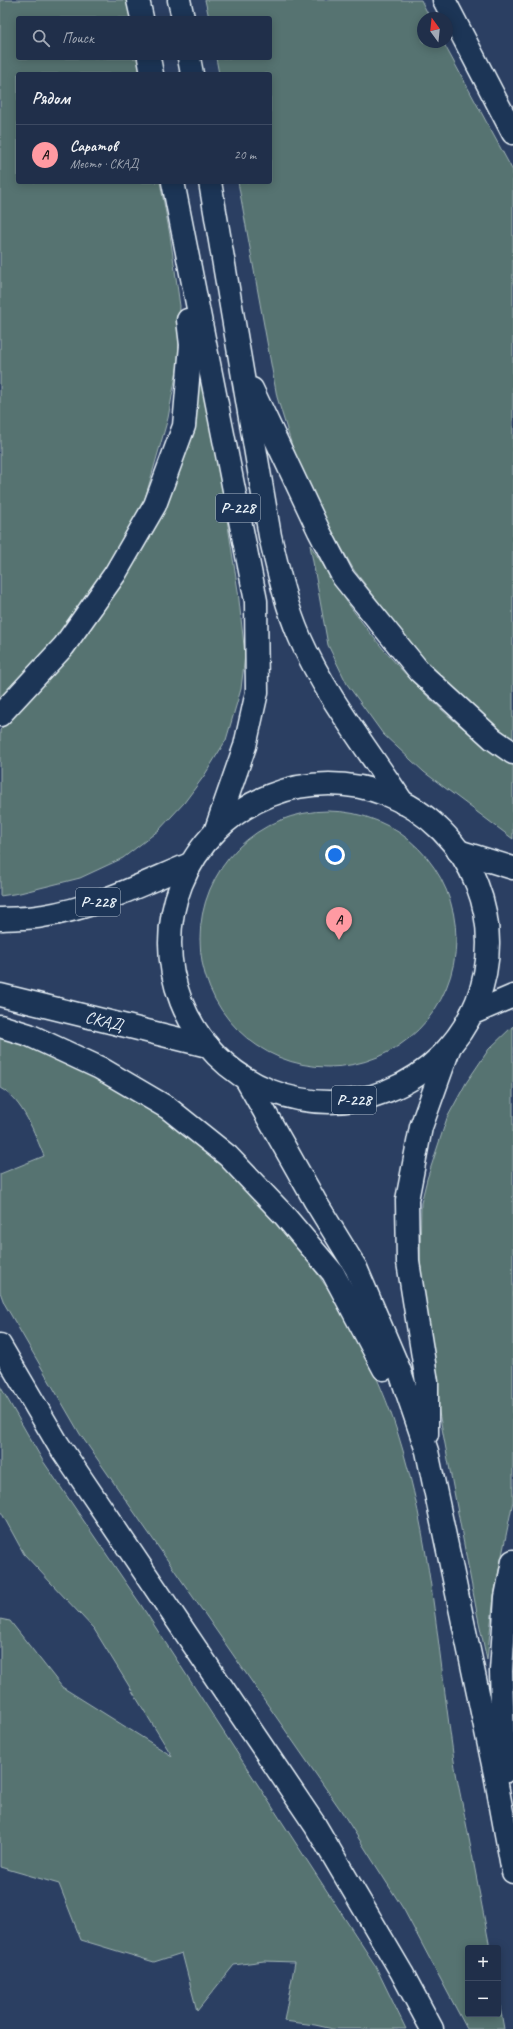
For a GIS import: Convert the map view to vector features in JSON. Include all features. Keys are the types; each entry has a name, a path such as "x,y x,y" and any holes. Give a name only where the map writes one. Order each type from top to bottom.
{"main road":[{"path":"138,0 142,16"},
{"path":"179,0 182,16"},
{"path":"444,0 513,133"},
{"path":"149,60 152,72"},
{"path":"189,60 192,72"},
{"name":"Р-228","path":"0,715 64,646 115,574 155,505 184,426 191,345 171,184"},
{"name":"Р-228","path":"171,184 256,601 257,692 245,746 214,833"},
{"name":"Р-228","path":"210,184 270,536 283,589 300,637 325,686 403,803"},
{"path":"240,363 319,531 343,577 420,672 493,739 513,753"},
{"name":"Р-228","path":"315,785 353,786 382,794 403,803 433,824 458,851 473,875 483,902 487,930 487,959 482,987 471,1014 450,1046 432,1064 412,1079 390,1090 366,1098 317,1102 298,1099 268,1090 246,1079 232,1070 208,1046 190,1022 178,995 171,966 170,936 174,907 181,882 190,864 214,833 231,818 250,805 271,795 292,788 315,785"},
{"path":"458,851 513,868"},
{"name":"Р-228","path":"0,919 42,916 75,909 111,898 190,864"},
{"name":"СКАД","path":"0,995 208,1046"},
{"path":"471,1014 513,996"},
{"path":"0,1026 29,1035 100,1068 168,1108 228,1156 284,1215 333,1273 427,1451"},
{"path":"427,1451 427,1382 408,1262 407,1200 422,1127 450,1046"},
{"path":"246,1079 315,1201 356,1268 399,1369 427,1451 504,1821 513,1872"},
{"path":"0,1345 58,1444 315,1825 402,1973 432,2029"},
{"path":"504,1821 504,1723 501,1671 506,1597 513,1561"}],"green space":[{"path":"0,0 127,0 130,16 16,16 16,60 138,60 141,72 16,72 16,184 160,184 170,235 180,306 178,364 168,418 144,502 107,569 56,640 0,703"},
{"path":"205,0 421,0 427,12 417,12 417,48 446,48 513,171 513,739 499,730 426,663 354,570 326,521 293,449 277,397 238,184 272,184 272,72 219,72 216,60 272,60 272,16 209,16"},
{"path":"200,344 238,591 245,655 241,689 226,740 204,776 184,803 159,830 123,858 80,878 20,893 0,896 0,730 14,715 124,580"},
{"path":"310,545 354,612 394,662 450,718 513,765 513,839 424,772 383,734 347,684 328,645"},
{"path":"328,811 353,813 365,816 388,826 419,848 441,879 451,902 454,914 456,939 454,964 451,976 441,999 419,1030 388,1052 365,1062 353,1065 328,1067 303,1065 291,1062 268,1052 237,1030 215,999 205,976 202,964 200,939 202,914 205,902 215,879 237,848 268,826 291,816 303,813"},
{"path":"513,1026 513,1501 494,1595 487,1660 434,1386 420,1261 421,1203 427,1179 447,1118 466,1083 489,1049"},
{"path":"0,1036 67,1062 131,1096 190,1139 246,1188 295,1243 337,1304 372,1367 398,1434 418,1511 431,1589 455,1766 489,1945 465,1945 465,2017 501,2017 501,2012 504,2029 467,2029 404,1910 340,1809 80,1434 4,1303 0,1292 0,1174 44,1156 22,1109 16,1101 0,1088"},
{"path":"0,1386 43,1461 141,1605 375,1965 406,2029 333,2029 284,2021 295,1962 264,1961 234,1965 197,2011 182,1953 154,1962 81,1940 59,1884 0,1867 0,1619 10,1621 62,1687 172,1756 94,1629 24,1554 0,1510"}],"place":[{"name":"Саратов","path":"339,940"}]}
